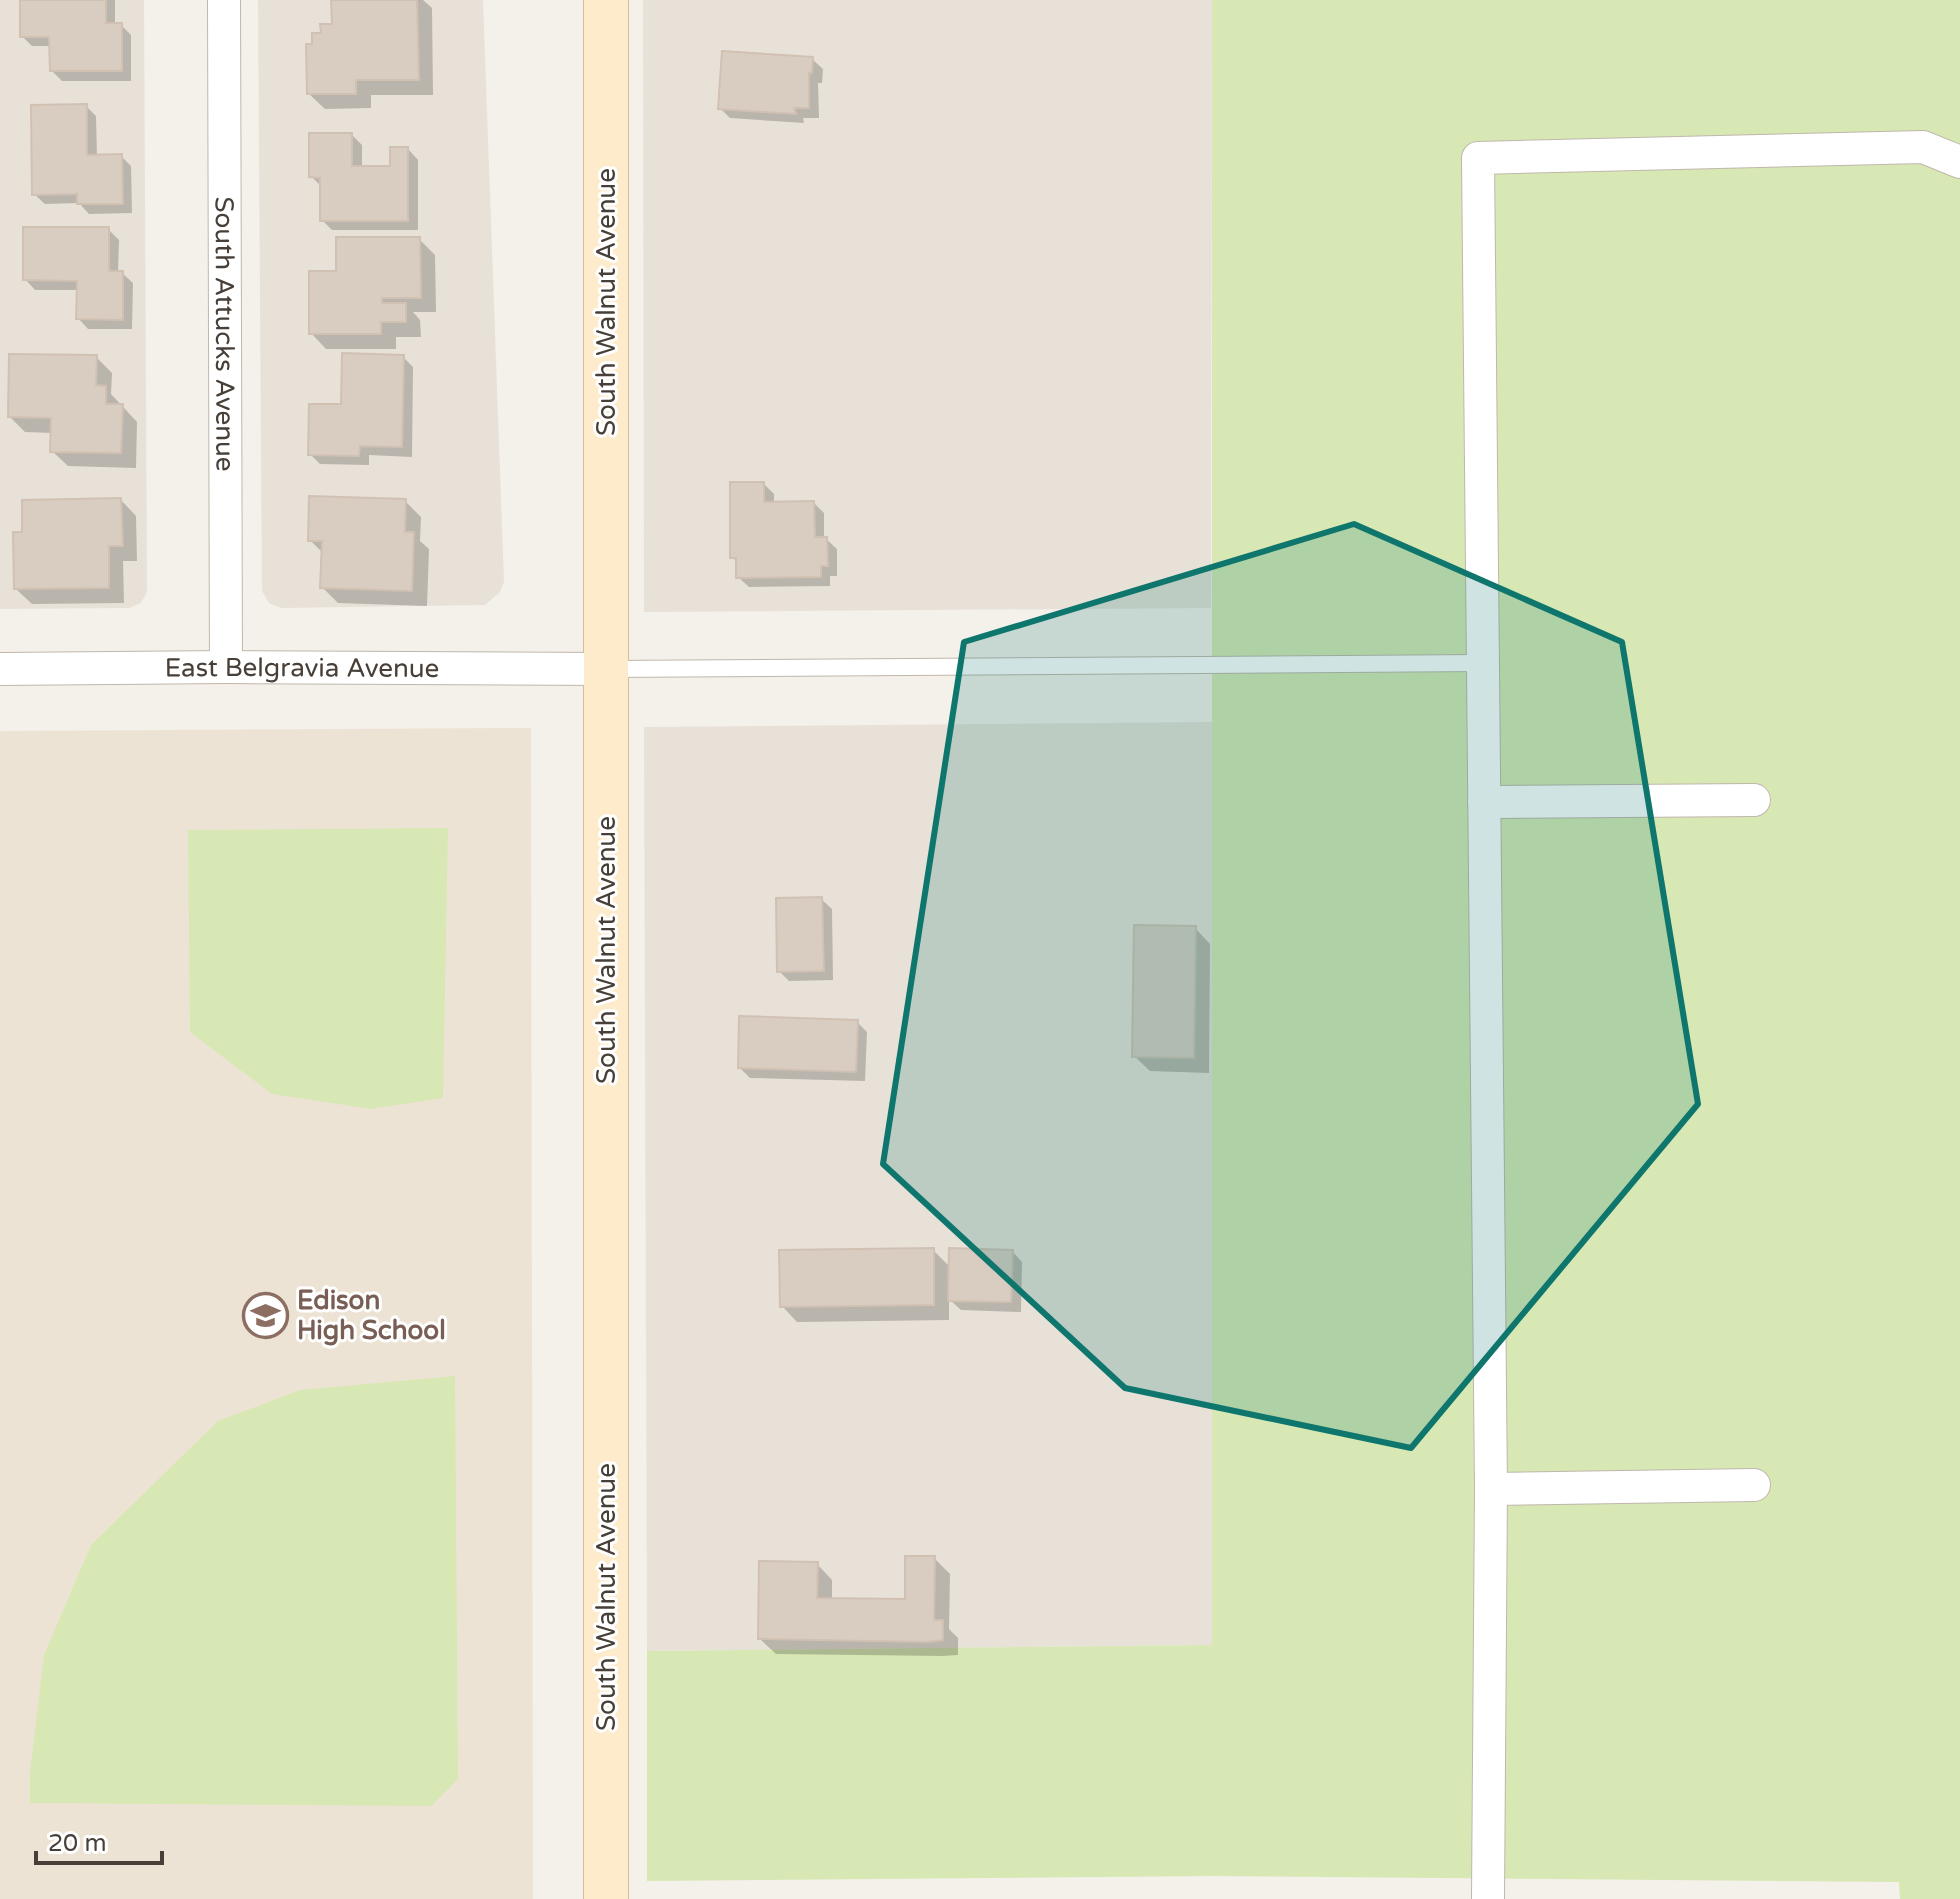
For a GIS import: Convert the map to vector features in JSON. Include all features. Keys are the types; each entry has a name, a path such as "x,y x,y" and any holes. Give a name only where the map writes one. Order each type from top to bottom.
{"street":[{"name":"South Attucks Avenue","path":"224,0 226,667"},
{"name":"South Walnut Avenue","path":"606,0 606,1899"},
{"path":"1488,1899 1491,1489 1478,158 1923,147 1960,162"},
{"name":"East Belgravia Avenue","path":"0,669 606,669"},
{"path":"1484,802 1754,800"},
{"path":"1491,1489 1754,1485"}],"lane":[{"path":"606,669 1483,663"}],"highlighted area":[{"path":"1354,524 1622,642 1698,1104 1411,1448 1125,1388 883,1164 964,642"}],"shaded area":[{"path":"0,0 144,0 147,592 141,603 129,608 0,609"},
{"path":"258,0 483,0 504,582 500,592 485,605 281,608 269,603 262,591"},
{"path":"643,0 1212,0 1211,608 644,612"},
{"path":"1212,722 1212,1645 647,1651 644,727"},
{"name":"Edison High School","path":"531,728 533,1899 0,1899 0,731"}],"green space":[{"path":"1212,0 1960,0 1960,1899 1900,1899 1899,1882 1212,1876 647,1881 647,1651 1212,1645"},
{"path":"448,828 443,1098 371,1109 272,1094 190,1032 188,830"},
{"path":"455,1376 458,1779 431,1806 30,1803 30,1772 44,1655 91,1545 218,1421 300,1390"}],"building":[{"path":"20,0 106,0 106,23 122,23 122,71 50,71 49,37 20,37"},
{"path":"331,0 417,0 419,80 356,80 356,94 307,94 306,44 312,44 312,33 321,33 320,24 332,24"},
{"path":"722,51 813,57 812,73 809,73 809,108 794,108 796,114 718,109"},
{"path":"87,104 87,155 122,154 123,204 77,204 77,194 32,195 31,105"},
{"path":"309,133 352,133 352,166 390,166 390,147 408,147 408,221 320,221 320,178 309,177"},
{"path":"23,227 109,227 109,271 123,271 123,320 76,319 77,281 23,280"},
{"path":"336,237 420,237 421,298 382,298 382,303 406,303 406,322 381,322 381,334 309,334 309,271 336,271"},
{"path":"342,353 404,355 402,447 360,446 359,456 308,455 309,404 341,404"},
{"path":"9,354 97,355 96,385 106,386 106,404 123,404 121,453 50,452 51,418 8,417"},
{"path":"730,482 764,482 764,502 814,501 815,537 827,537 828,566 821,566 821,577 736,578 736,558 730,558"},
{"path":"309,496 406,499 405,532 414,532 412,591 320,588 322,541 308,541"},
{"path":"121,498 123,546 109,546 109,588 14,589 13,532 22,532 22,500"},
{"path":"822,897 824,971 777,972 776,898"},
{"path":"1134,925 1196,926 1194,1058 1132,1057"},
{"path":"739,1016 858,1020 856,1072 738,1068"},
{"path":"934,1248 934,1305 780,1307 779,1250"},
{"path":"949,1248 1013,1250 1011,1302 948,1301"},
{"path":"905,1556 935,1556 934,1620 943,1620 943,1640 758,1639 759,1561 818,1562 817,1598 905,1599"}],"place":[{"name":"Edison High School","path":"266,1315"}]}
